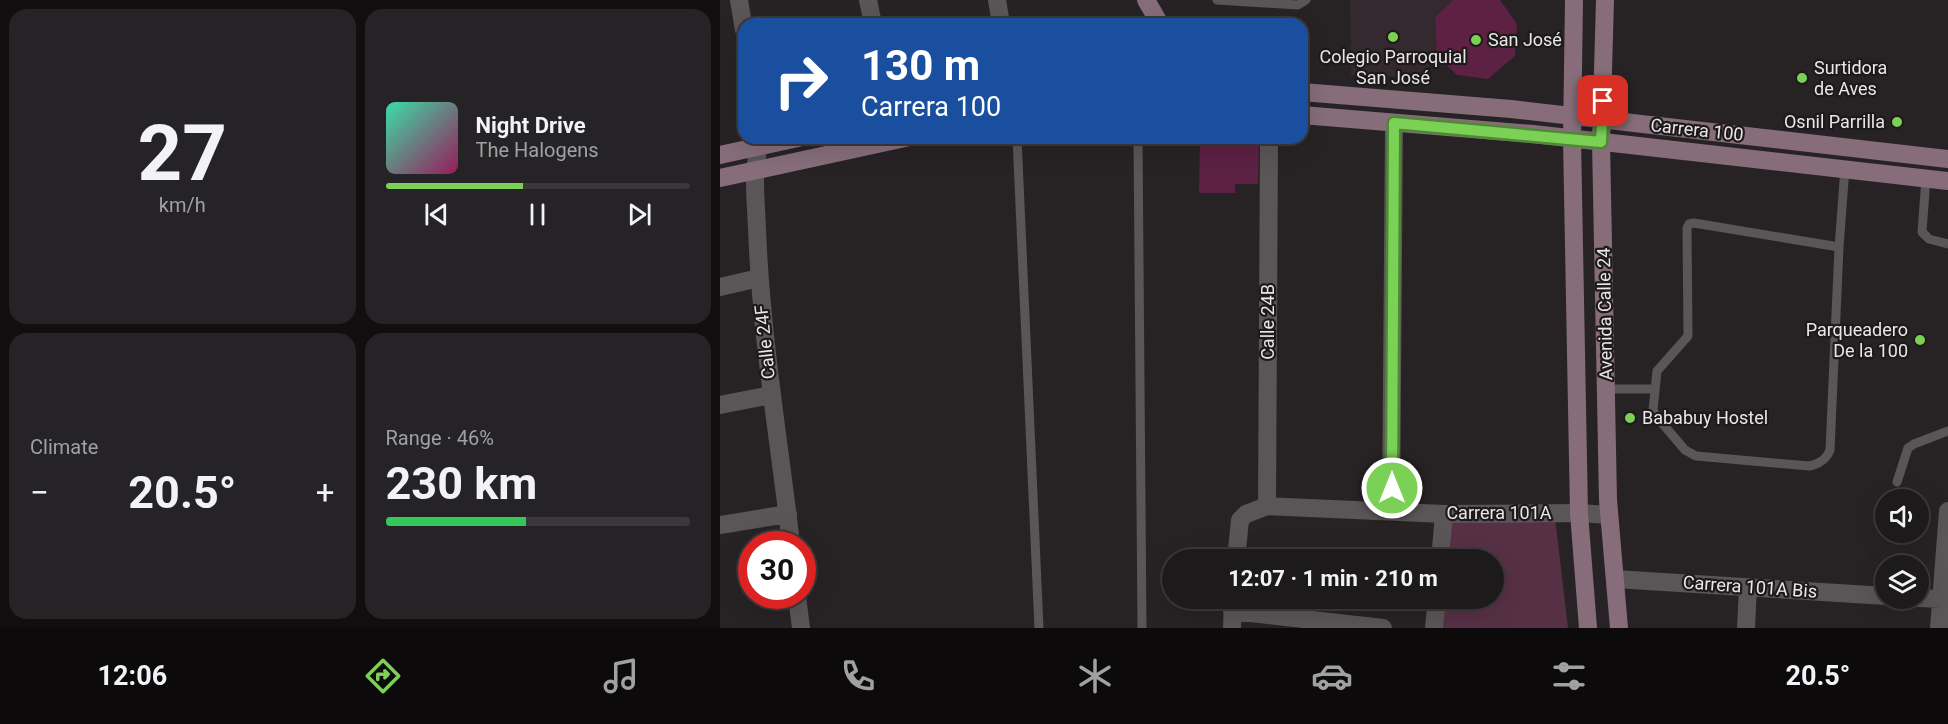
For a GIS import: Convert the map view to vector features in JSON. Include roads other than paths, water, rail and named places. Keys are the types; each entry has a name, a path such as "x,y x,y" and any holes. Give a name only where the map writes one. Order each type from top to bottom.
{"main road":[{"path":"1146,0 1156,18"},
{"name":"Avenida Calle 24","path":"1574,0 1572,139 1579,513 1588,628"},
{"name":"Avenida Calle 24","path":"1605,0 1601,142 1606,388 1609,515 1619,628"},
{"name":"Carrera 100","path":"1308,93 1602,119 1948,159"},
{"name":"Carrera 100","path":"1308,116 1572,139 1948,181"},
{"path":"720,155 754,144"},
{"path":"720,178 877,144"}],"street":[{"path":"739,0 742,18"},
{"path":"868,0 872,18"},
{"path":"997,0 1001,18"},
{"path":"1391,512 1394,123"},
{"name":"Calle 24F","path":"760,144 756,170 759,278 771,395 790,531"},
{"name":"Calle 24B","path":"1267,506 1269,144"},
{"path":"720,287 759,278"},
{"path":"720,405 771,395"},
{"name":"Carrera 101A","path":"1237,549 1240,520 1246,514 1267,506 1444,514 1579,513 1609,515"},
{"path":"1939,628 1948,511"},
{"path":"720,525 788,514"},
{"path":"1441,549 1444,514"},
{"name":"Carrera 101A Bis","path":"1615,579 1875,595"},
{"path":"1746,628 1748,587"},
{"path":"1929,598 1942,599"},
{"path":"799,609 801,628"},
{"path":"1434,628 1436,609"},
{"path":"1232,613 1383,628"}],"lane":[{"path":"1217,0 1298,5 1306,0"},
{"path":"1017,144 1039,628"},
{"path":"1138,144 1142,628"},
{"path":"1839,247 1689,224 1687,228 1688,336 1659,366 1653,410 1685,450 1695,456 1809,466 1823,461 1830,450 1845,168"},
{"path":"1926,178 1922,232 1929,239 1948,244"},
{"path":"1606,388 1655,389"},
{"path":"1897,482 1908,448 1948,431"}],"place":[{"name":"Colegio Parroquial San José","path":"1393,37"},
{"name":"San José","path":"1476,40"},
{"name":"Surtidora de Aves","path":"1802,78"},
{"name":"Osnil Parrilla","path":"1897,122"},
{"name":"Parqueadero De la 100","path":"1920,340"},
{"name":"Bababuy Hostel","path":"1630,418"}]}
